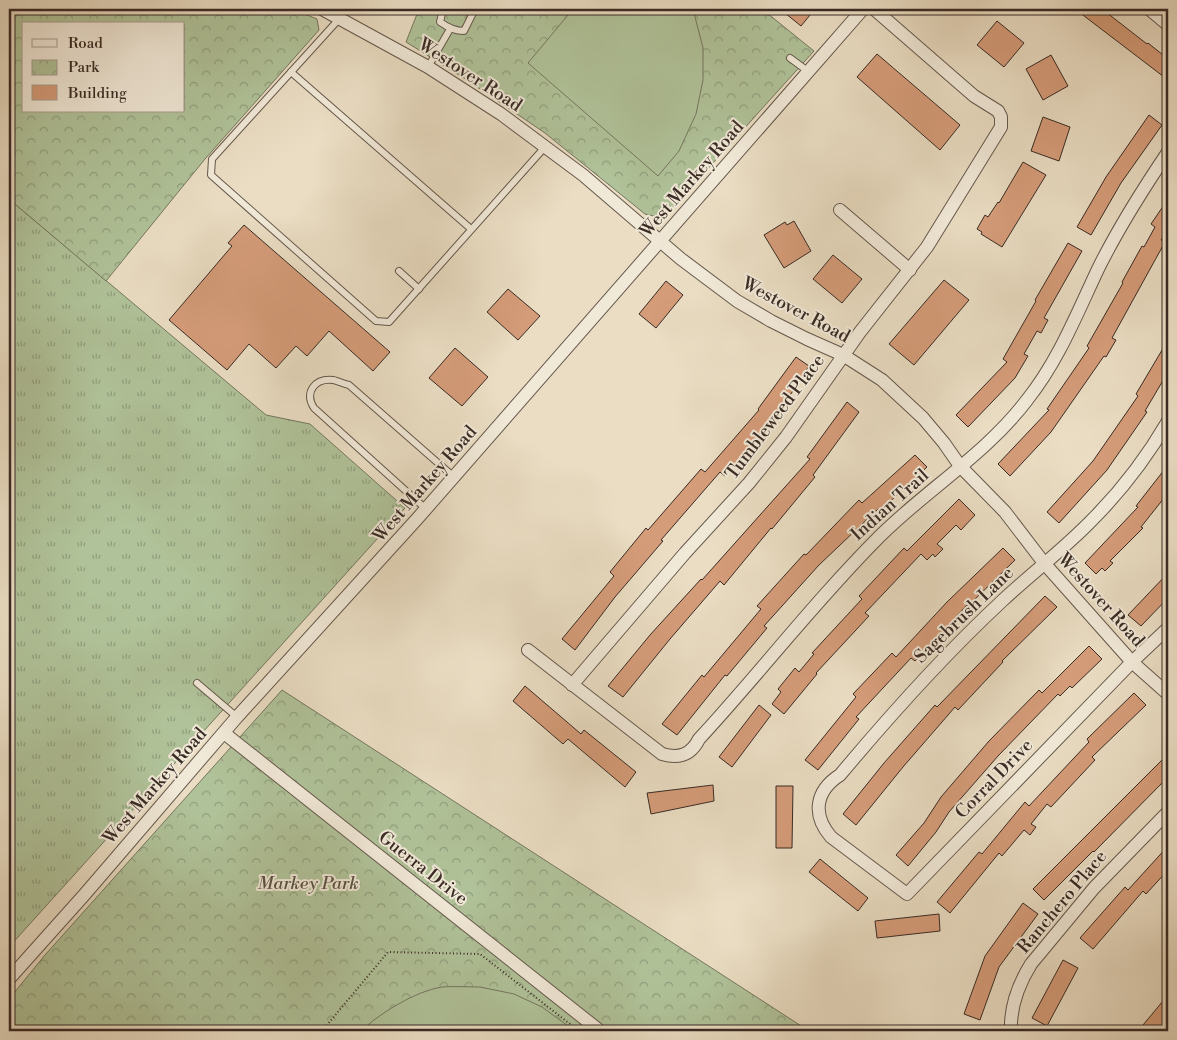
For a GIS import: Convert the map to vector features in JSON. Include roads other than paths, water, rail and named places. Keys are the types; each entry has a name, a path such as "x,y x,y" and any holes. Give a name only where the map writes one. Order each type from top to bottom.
{"street":[{"name":"Westover Road","path":"322,9 428,67 501,114 583,175 704,278 737,301 806,340 843,355 882,380 903,398 939,437 960,466 1005,512 1044,563 1132,662 1168,694"},
{"name":"West Markey Road","path":"9,979 237,718 426,509 863,9"},
{"name":"Tumbleweed Place","path":"572,685 685,554 749,484 786,437 843,355 927,247 1001,127 1002,117 998,111 974,96 874,9"},
{"path":"1149,9 1168,25"},
{"name":"Indian Trail","path":"528,650 662,754 671,757 690,752 698,739 764,666 843,573 912,506 984,447 1027,401 1061,349 1100,265 1143,189 1168,152"},
{"path":"840,210 910,270"},
{"name":"Sagebrush Lane","path":"838,842 825,829 820,818 818,808 824,788 840,775 886,721 962,639 1085,527 1116,495 1138,467 1168,421"},
{"name":"Corral Drive","path":"838,842 907,894 1132,662 1168,628"},
{"name":"Guerra Drive","path":"224,733 600,1031"},
{"name":"Ranchero Place","path":"1011,1031 1012,1012 1016,994 1031,964 1094,888 1168,812"}],"lane":[{"path":"443,9 440,22 450,29 464,31 475,9"},
{"path":"340,18 212,159 211,174 376,321 390,322 545,147"},
{"path":"428,67 450,29"},
{"path":"790,58 809,72"},
{"path":"291,72 471,229"},
{"path":"399,270 419,289"},
{"path":"426,509 314,408 309,401 311,389 318,382 333,380 349,385 454,477"},
{"path":"197,683 237,718"}],"park label":[{"name":"Markey Park","path":"308,883"}]}
